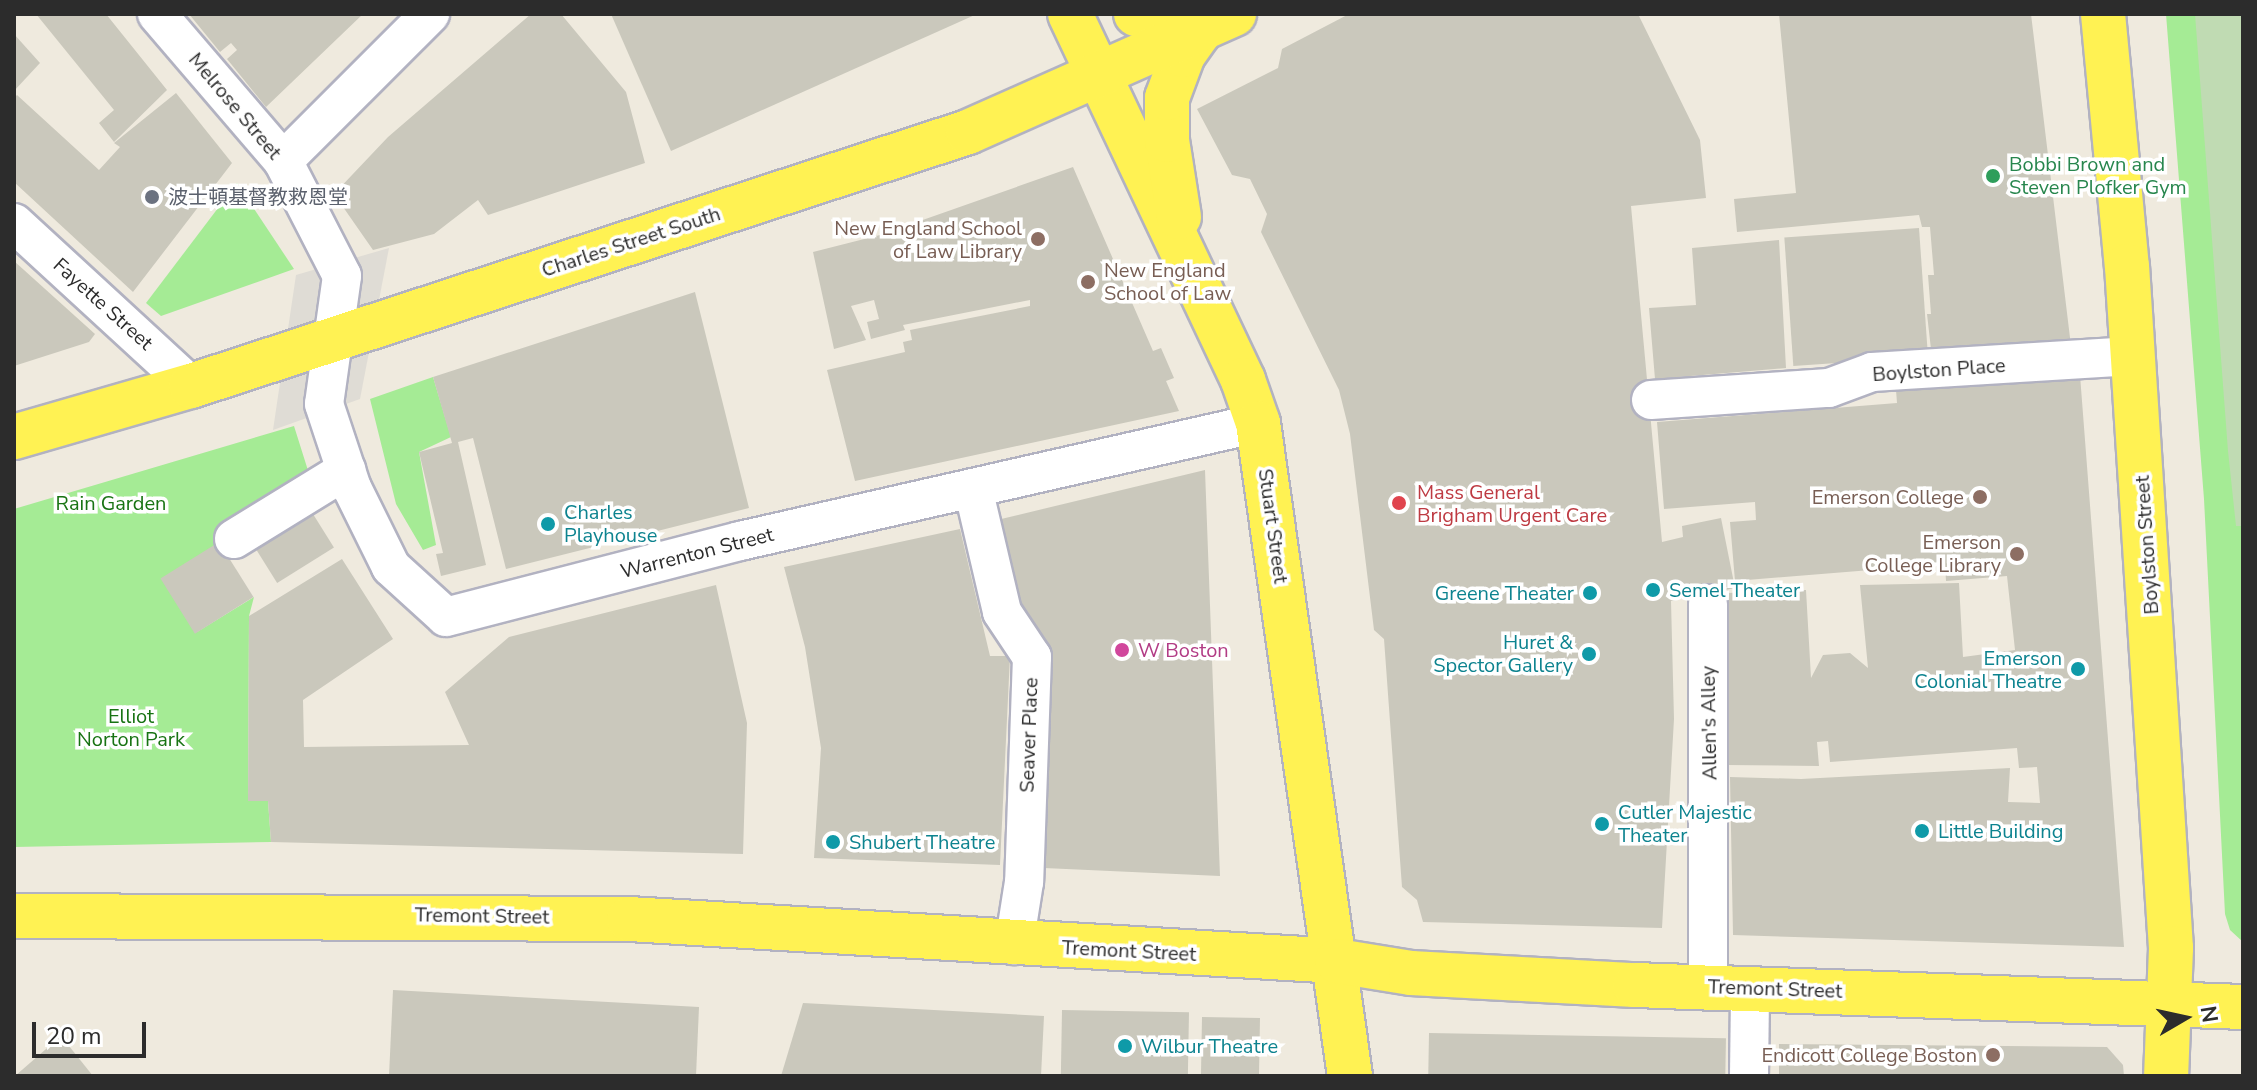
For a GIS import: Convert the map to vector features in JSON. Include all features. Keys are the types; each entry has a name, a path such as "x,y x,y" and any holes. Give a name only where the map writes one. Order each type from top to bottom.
{"main road":[{"name":"Stuart Street","path":"1070,14 1258,423 1337,961 1350,1076"},
{"path":"1136,14 1217,23"},
{"name":"Boylston Street","path":"2103,14 2133,356 2171,948 2166,1076"},
{"name":"Charles Street South","path":"14,437 191,386 968,132 1100,77 1217,23"},
{"path":"1188,266 1166,121 1174,74 1217,23"},
{"name":"Tremont Street","path":"14,916 629,919 1014,945 1337,961 1411,973 2243,1007"}],"street":[{"name":"Melrose Street","path":"157,14 283,161 342,276 334,339"},
{"path":"283,161 412,21"},
{"name":"Fayette Street","path":"14,223 191,386"},
{"name":"Warrenton Street","path":"334,339 324,404 346,470 391,567 446,617 740,541 1258,423"},
{"name":"Boylston Place","path":"1651,400 1829,388 1872,372 2133,356"},
{"path":"234,539 346,470"},
{"name":"Seaver Place","path":"973,488 1002,612 1032,657 1024,882 1014,945"},
{"name":"Allen's Alley","path":"1708,604 1729,987 1749,1076"}],"green space":[{"path":"2166,14 2243,14 2243,942 2230,930 2225,914 2204,499"},
{"path":"2195,14 2243,14 2243,526 2236,526 2228,451"},
{"path":"237,183 294,269 161,316 146,303"},
{"path":"433,377 451,437 419,452 436,545 423,550 396,504 370,399"},
{"name":"Elliot Norton Park","path":"294,426 311,480 219,542 197,632 254,597 249,616 248,800 268,801 271,842 14,847 14,509"}],"shaded area":[{"path":"389,248 360,399 273,430 296,275"}],"building":[{"path":"36,14 106,14 167,90 114,142 99,123 114,110"},
{"path":"189,14 363,14 266,107 227,59 237,50 231,43 220,52"},
{"path":"531,14 561,14 626,92 645,163 488,215 478,200 434,234 373,250 334,194 388,137"},
{"path":"611,14 977,14 671,151"},
{"path":"1349,14 1638,14 1700,140 1706,198 1631,206 1662,542 1683,537 1682,526 1721,518 1735,588 1671,601 1674,719 1662,928 1423,922 1417,900 1402,887 1384,639 1374,630 1350,434 1339,390 1261,232 1267,214 1250,179 1232,175 1197,109 1278,68 1282,49"},
{"path":"1779,14 2031,14 2071,346 1932,358 1927,314 1931,314 1928,275 1934,275 1930,227 1922,227 1919,215 1737,232 1734,199 1796,193"},
{"path":"14,34 40,63 14,91"},
{"name":"波士頓基督教救恩堂","path":"176,93 232,163 133,292 14,182 14,98 17,95 99,170 120,147 114,143"},
{"path":"1073,167 1153,351 1161,348 1174,378 1166,381 1179,411 855,481 827,370 905,352 903,342 912,340 910,330 1030,306 1030,300 903,325 905,330 871,339 867,322 879,319 874,300 851,306 866,340 834,349 813,252 880,235"},
{"path":"1919,228 1928,357 1793,366 1784,237"},
{"path":"1779,240 1786,368 1655,379 1649,308 1696,305 1692,248"},
{"path":"14,261 95,334 89,342 14,366"},
{"path":"695,292 749,508 506,569 473,438 458,442 486,565 441,576 436,554 443,553 419,452 452,443 433,377"},
{"path":"2080,375 2124,947 1733,935 1730,777 1801,779 2010,768 2008,802 2040,803 2037,767 2019,768 2017,748 1830,762 1828,741 1817,742 1819,766 1727,765 1727,593 1806,590 1811,678 1823,655 1850,653 1868,668 1860,585 1959,583 1963,657 2015,650 2007,576 1946,581 1945,564 1735,581 1730,522 1756,520 1755,502 1664,509 1657,422 1897,403 1896,390"},
{"name":"W Boston","path":"1205,470 1220,876 1044,868 1050,681 1039,680 997,520"},
{"path":"308,506 334,548 277,583 251,542"},
{"name":"Shubert Theatre","path":"960,529 990,656 1010,656 1000,865 814,858 821,748 805,647 784,567"},
{"path":"219,542 253,597 195,634 160,579"},
{"path":"342,559 393,639 303,700 304,747 469,745 445,692 509,637 716,585 747,723 743,854 271,842 268,801 248,801 249,616"},
{"path":"393,990 699,1007 696,1076 389,1076"},
{"path":"803,1003 1044,1016 1041,1076 781,1076"},
{"name":"Wilbur Theatre","path":"1062,1010 1189,1012 1188,1076 1061,1076"},
{"path":"1202,1017 1260,1018 1259,1076 1201,1076"},
{"path":"1429,1033 1726,1038 1725,1076 1428,1076"},
{"path":"61,1036 93,1076 15,1076"},
{"path":"1779,1044 2107,1047 2123,1065 2124,1076 1779,1076"}],"place":[{"name":"Bobbi Brown and Steven Plofker Gym","path":"1993,176"},
{"name":"波士頓基督教救恩堂","path":"152,197"},
{"name":"New England School of Law Library","path":"1038,239"},
{"name":"New England School of Law","path":"1088,282"},
{"name":"Emerson College","path":"1980,497"},
{"name":"Mass General Brigham Urgent Care","path":"1399,503"},
{"name":"Charles Playhouse","path":"548,524"},
{"name":"Emerson College Library","path":"2017,554"},
{"name":"Semel Theater","path":"1653,590"},
{"name":"Greene Theater","path":"1590,593"},
{"name":"W Boston","path":"1122,650"},
{"name":"Huret & Spector Gallery","path":"1589,654"},
{"name":"Emerson Colonial Theatre","path":"2078,669"},
{"name":"Cutler Majestic Theater","path":"1602,824"},
{"name":"Little Building","path":"1922,831"},
{"name":"Shubert Theatre","path":"833,842"},
{"name":"Wilbur Theatre","path":"1125,1046"},
{"name":"Endicott College Boston","path":"1993,1055"}],"park label":[{"name":"Rain Garden","path":"111,503"}]}
